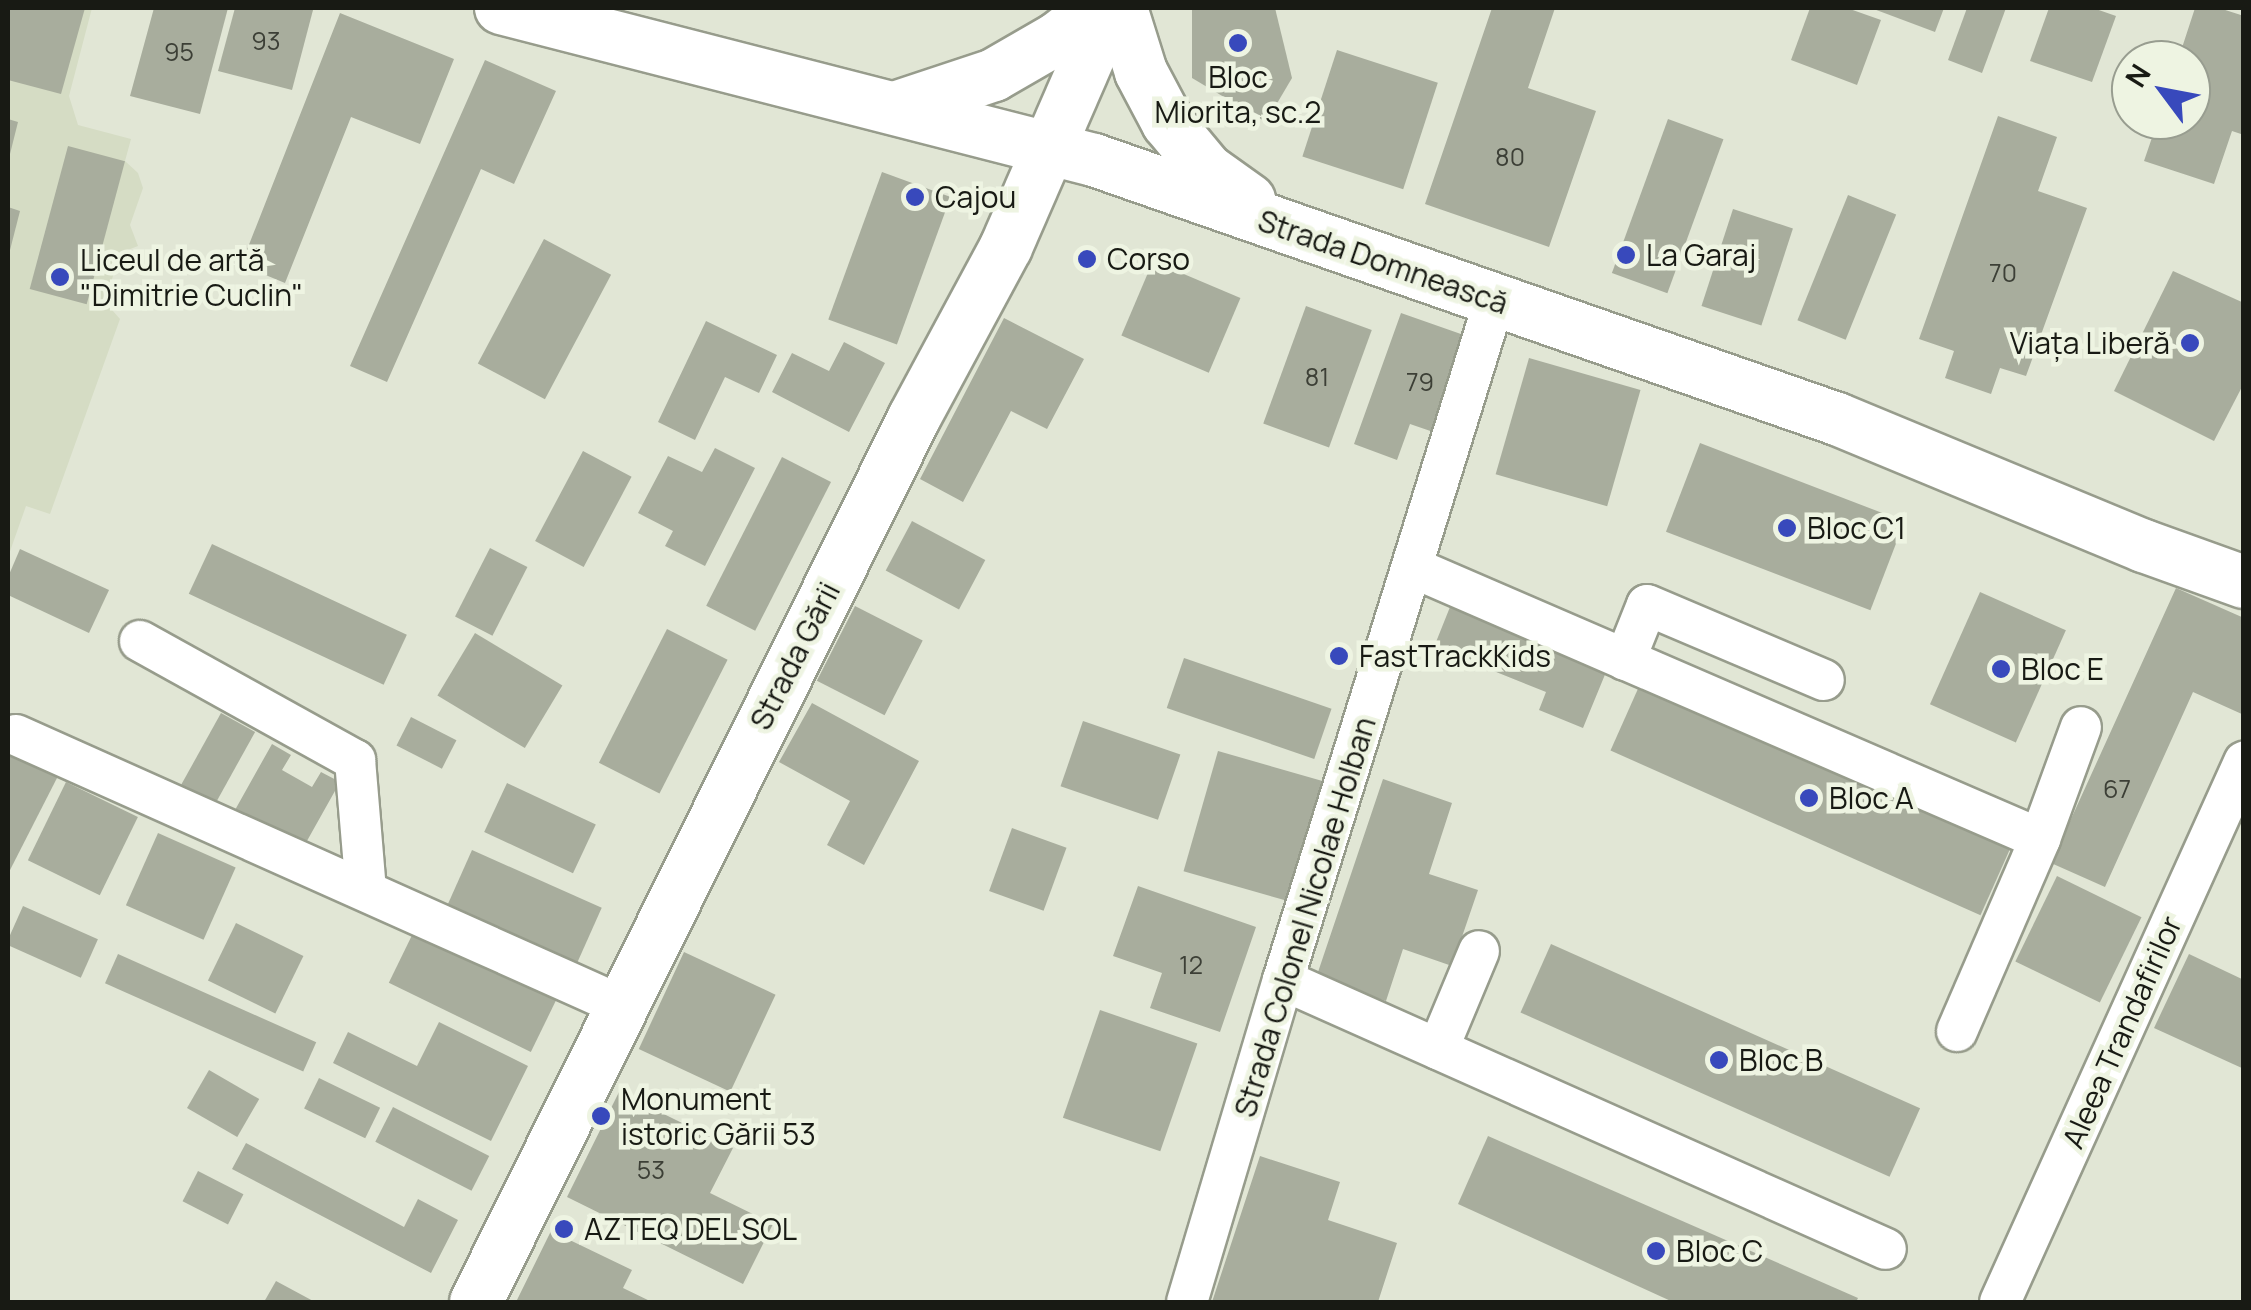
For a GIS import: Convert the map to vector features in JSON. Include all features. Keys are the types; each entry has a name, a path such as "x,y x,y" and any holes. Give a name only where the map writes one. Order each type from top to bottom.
{"main road":[{"name":"Strada Domnească","path":"501,8 1052,146 1837,419 2244,582"},
{"path":"898,107 994,74 1058,38 1097,8"},
{"name":"Strada Gării","path":"476,1302 914,418 1006,246 1110,8"},
{"path":"1120,8 1140,72 1168,123 1206,170 1292,230"}],"street":[{"name":"Strada Colonel Nicolae Holban","path":"1188,1302 1282,980 1414,568 1494,302"},
{"path":"1414,568 2040,839"},
{"path":"1625,660 1647,605 1824,680"},
{"path":"140,641 355,760 366,890"},
{"path":"1957,1031 2040,839 2082,727"},
{"path":"16,735 620,1005"},
{"name":"Aleea Trandafirilor","path":"2000,1302 2244,762"},
{"path":"1438,1049 1479,951"},
{"path":"1282,980 1886,1249"}],"shaded area":[{"name":"Liceul de artă \"Dimitrie Cuclin\"","path":"8,8 92,8 69,96 78,125 131,139 125,161 138,173 143,188 130,225 138,246 120,253 105,302 120,319 50,514 26,506 8,557"}],"building":[{"path":"8,8 85,8 61,94 8,80"},
{"path":"154,8 228,8 200,114 130,96"},
{"path":"235,8 313,10 292,90 218,71"},
{"name":"Bloc Miorita, sc.2","path":"1192,8 1275,8 1292,78 1266,122 1192,78"},
{"path":"1492,8 1555,8 1528,88 1596,111 1549,247 1425,204"},
{"path":"1810,8 1847,8 1881,20 1857,85 1791,60"},
{"path":"1871,8 1944,8 1935,32"},
{"path":"1967,8 2006,8 1982,73 1948,60"},
{"path":"2049,8 2093,8 2116,16 2092,82 2030,61"},
{"path":"2195,8 2219,8 2244,16 2244,135 2232,131 2214,184 2144,161 2151,140 2211,140 2211,40 2185,40"},
{"path":"340,13 454,59 420,144 351,117 285,283 241,265"},
{"path":"1337,50 1438,83 1403,189 1302,157"},
{"path":"485,60 556,91 514,184 481,169 387,382 350,366"},
{"path":"1998,116 2057,137 2038,191 2087,208 2026,376 2000,368 1991,394 1945,378 1954,351 1919,339"},
{"path":"8,119 18,122 9,158 8,158"},
{"path":"1668,119 1723,139 1667,293 1612,273"},
{"path":"68,146 125,161 87,304 30,289"},
{"path":"882,172 951,197 897,344 828,320"},
{"path":"1848,195 1896,214 1846,340 1797,320"},
{"path":"8,207 20,211 9,254 8,254"},
{"path":"1733,209 1793,228 1761,325 1701,306"},
{"path":"544,239 611,275 545,399 478,363"},
{"path":"1153,261 1240,298 1209,373 1121,336"},
{"name":"Viața Liberă","path":"2173,271 2244,303 2244,383 2214,441 2114,391"},
{"path":"1306,306 1372,330 1329,447 1263,423"},
{"path":"1401,313 1478,340 1445,436 1410,424 1397,460 1354,444"},
{"path":"1004,318 1084,359 1047,429 1011,411 963,502 920,479"},
{"path":"706,321 777,355 759,393 725,377 695,440 658,422"},
{"path":"844,342 885,363 849,432 772,392 792,353 829,371"},
{"path":"1529,358 1641,390 1607,506 1496,474"},
{"name":"Bloc C1","path":"1700,443 1904,521 1870,610 1666,532"},
{"path":"715,448 755,468 705,566 665,546 673,531 638,513 668,456 702,472"},
{"path":"583,451 632,477 584,567 535,541"},
{"path":"782,457 831,482 755,631 706,606"},
{"path":"912,521 985,560 959,609 886,570"},
{"path":"212,544 407,635 384,685 189,594"},
{"path":"490,548 527,567 492,636 455,617"},
{"path":"20,549 109,590 89,633 8,595 8,577"},
{"path":"2176,588 2244,618 2244,715 2193,692 2105,887 2051,863"},
{"name":"Bloc E","path":"1980,592 2066,630 2016,743 1930,704"},
{"path":"1454,597 1611,660 1583,728 1539,710 1546,692 1434,647"},
{"path":"855,606 923,641 885,715 817,681"},
{"path":"667,629 728,660 659,794 599,763"},
{"path":"475,633 562,686 525,748 437,696"},
{"path":"1184,658 1332,709 1314,759 1167,708"},
{"name":"Bloc A","path":"1641,682 2011,847 1980,915 1610,751"},
{"path":"812,703 919,761 864,865 827,845 850,801 779,762"},
{"path":"221,713 255,732 211,811 177,793"},
{"path":"411,717 456,740 442,769 396,746"},
{"path":"1083,721 1180,755 1158,820 1061,786"},
{"path":"272,744 291,755 282,770 312,787 321,772 340,782 303,848 235,810"},
{"path":"8,749 58,776 8,874"},
{"path":"1218,751 1329,783 1294,903 1184,871"},
{"path":"1383,779 1452,803 1429,874 1478,890 1452,966 1403,949 1386,1001 1316,978"},
{"path":"66,782 138,817 100,895 28,860"},
{"path":"507,783 596,824 573,873 484,832"},
{"path":"1012,828 1067,848 1044,911 989,891"},
{"path":"158,833 236,868 204,940 126,905"},
{"path":"472,850 602,908 575,968 445,910"},
{"path":"2057,876 2141,917 2100,1003 2015,961"},
{"path":"1138,886 1256,927 1220,1032 1150,1008 1162,973 1113,956"},
{"path":"23,906 98,939 81,978 8,945"},
{"path":"236,923 303,956 275,1013 208,981"},
{"path":"416,927 558,996 531,1052 389,983"},
{"name":"Bloc B","path":"1551,944 1920,1108 1890,1177 1520,1013"},
{"path":"684,952 776,995 730,1092 639,1049"},
{"path":"118,954 316,1042 303,1071 105,983"},
{"path":"2189,954 2244,980 2244,1069 2154,1028"},
{"path":"1100,1010 1197,1044 1160,1151 1063,1118"},
{"path":"439,1022 528,1066 491,1141 333,1063 348,1032 417,1066"},
{"path":"209,1070 259,1099 237,1137 187,1108"},
{"path":"319,1078 380,1108 365,1138 304,1109"},
{"path":"619,1092 733,1148 710,1193 773,1224 743,1284 567,1197"},
{"path":"393,1107 489,1156 472,1191 375,1142"},
{"name":"Bloc C","path":"1488,1136 1858,1298 1856,1302 1673,1302 1458,1204"},
{"path":"246,1143 404,1227 418,1199 458,1220 431,1273 232,1169"},
{"path":"1260,1156 1340,1182 1328,1220 1397,1243 1378,1302 1212,1302"},
{"path":"198,1171 243,1194 228,1224 183,1201"},
{"path":"551,1231 632,1270 623,1288 652,1302 516,1302"},
{"path":"276,1281 315,1302 264,1302"}],"place":[{"name":"Bloc Miorita, sc.2","path":"1238,43"},
{"name":"Cajou","path":"915,197"},
{"name":"La Garaj","path":"1626,255"},
{"name":"Corso","path":"1087,259"},
{"name":"Liceul de artă \"Dimitrie Cuclin\"","path":"60,277"},
{"name":"Viața Liberă","path":"2190,343"},
{"name":"Bloc C1","path":"1787,528"},
{"name":"FastTrackKids","path":"1339,656"},
{"name":"Bloc E","path":"2001,669"},
{"name":"Bloc A","path":"1809,798"},
{"name":"Bloc B","path":"1719,1060"},
{"name":"Monument istoric Gării 53","path":"601,1116"},
{"name":"AZTEQ DEL SOL","path":"564,1229"},
{"name":"Bloc C","path":"1656,1251"}]}
